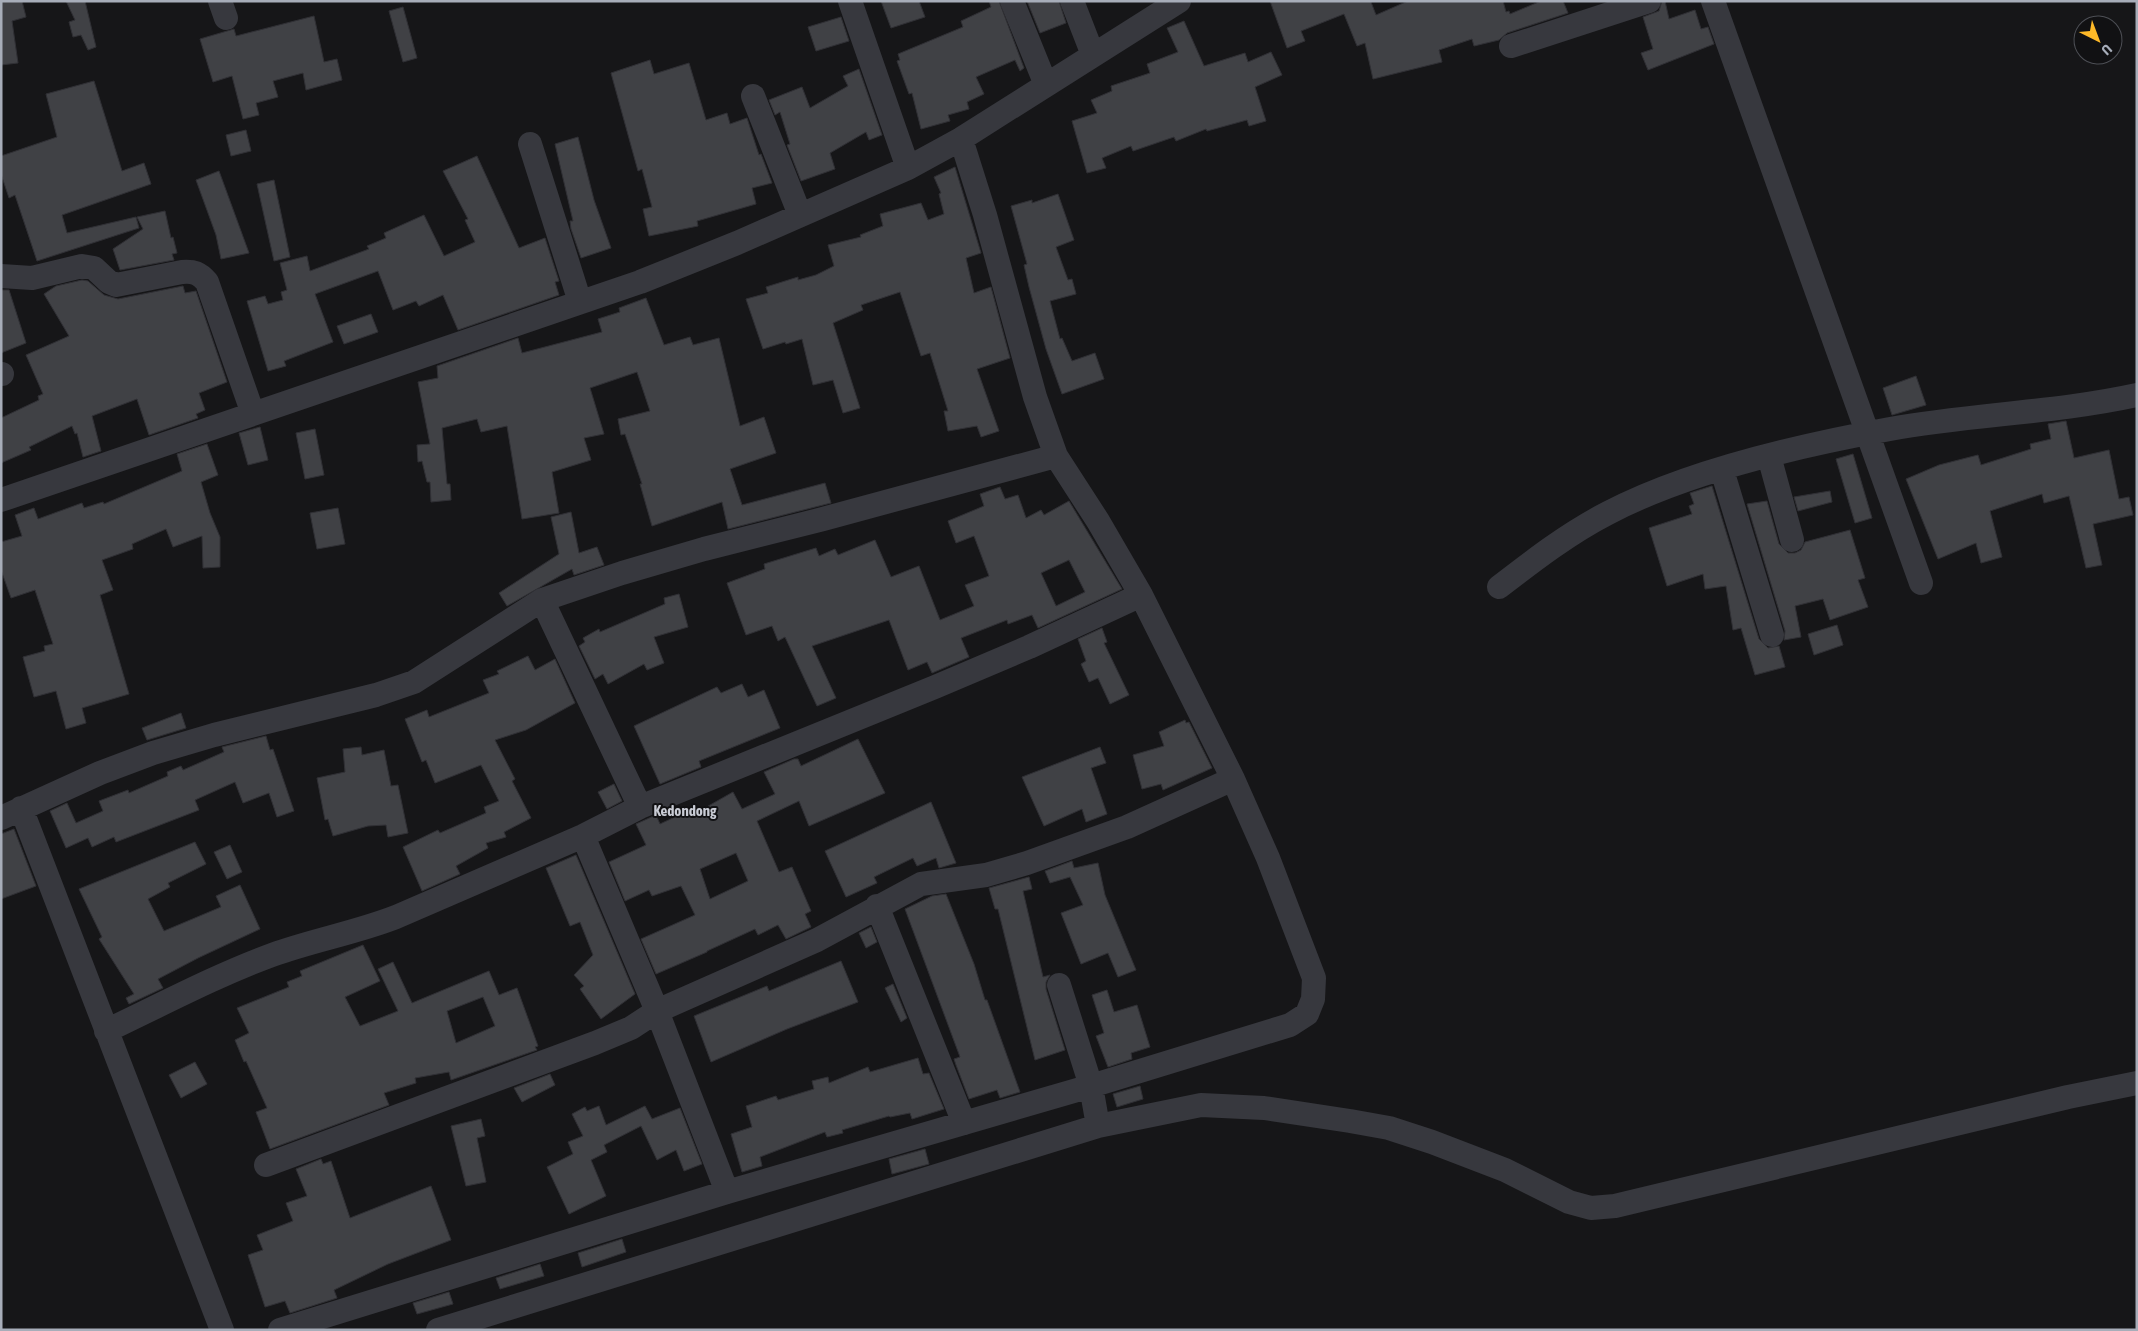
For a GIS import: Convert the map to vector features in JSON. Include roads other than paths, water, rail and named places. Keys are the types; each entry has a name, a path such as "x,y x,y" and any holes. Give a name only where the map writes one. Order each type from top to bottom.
{"street":[{"path":"850,1 908,168"},
{"path":"1012,1 1046,85"},
{"path":"1072,1 1093,55"},
{"path":"1,500 640,282 800,215 908,168 961,139 1179,1"},
{"path":"1511,46 1648,1"},
{"path":"1713,1 1921,583"},
{"path":"753,96 800,215"},
{"path":"280,1330 727,1192 1091,1086 1290,1025 1307,1014 1313,1000 1314,978 1268,858 1233,779 1141,595 1098,521 1056,456 1030,380 985,215 961,139"},
{"path":"530,144 580,302"},
{"path":"1,276 32,278 82,266 94,268 109,282 116,285 182,272 192,271 200,275 207,282 253,414"},
{"path":"1499,587 1544,552 1609,512 1676,484 1722,470 1769,456 1899,428 2041,411 2137,395"},
{"path":"222,1330 106,1031 11,813 153,752 376,695 414,682 542,600 622,573 704,549 824,519 1056,456"},
{"path":"1769,456 1792,540"},
{"path":"1722,470 1772,635"},
{"path":"106,1031 242,966 310,942 369,927 583,836 640,808 995,662 1141,595"},
{"path":"542,600 640,808"},
{"path":"266,1165 631,1028 656,1011 783,956 921,884 986,875 1045,857 1127,827 1233,779"},
{"path":"583,836 656,1011 727,1192"},
{"path":"877,906 964,1123"},
{"path":"1059,986 1091,1086 1098,1126"},
{"path":"438,1330 1098,1126 1201,1105 1264,1108 1389,1128 1505,1170 1569,1202 1591,1208 1615,1206 2059,1099 2137,1083"}],"district":[{"name":"Kedondong","path":"685,811"}]}
